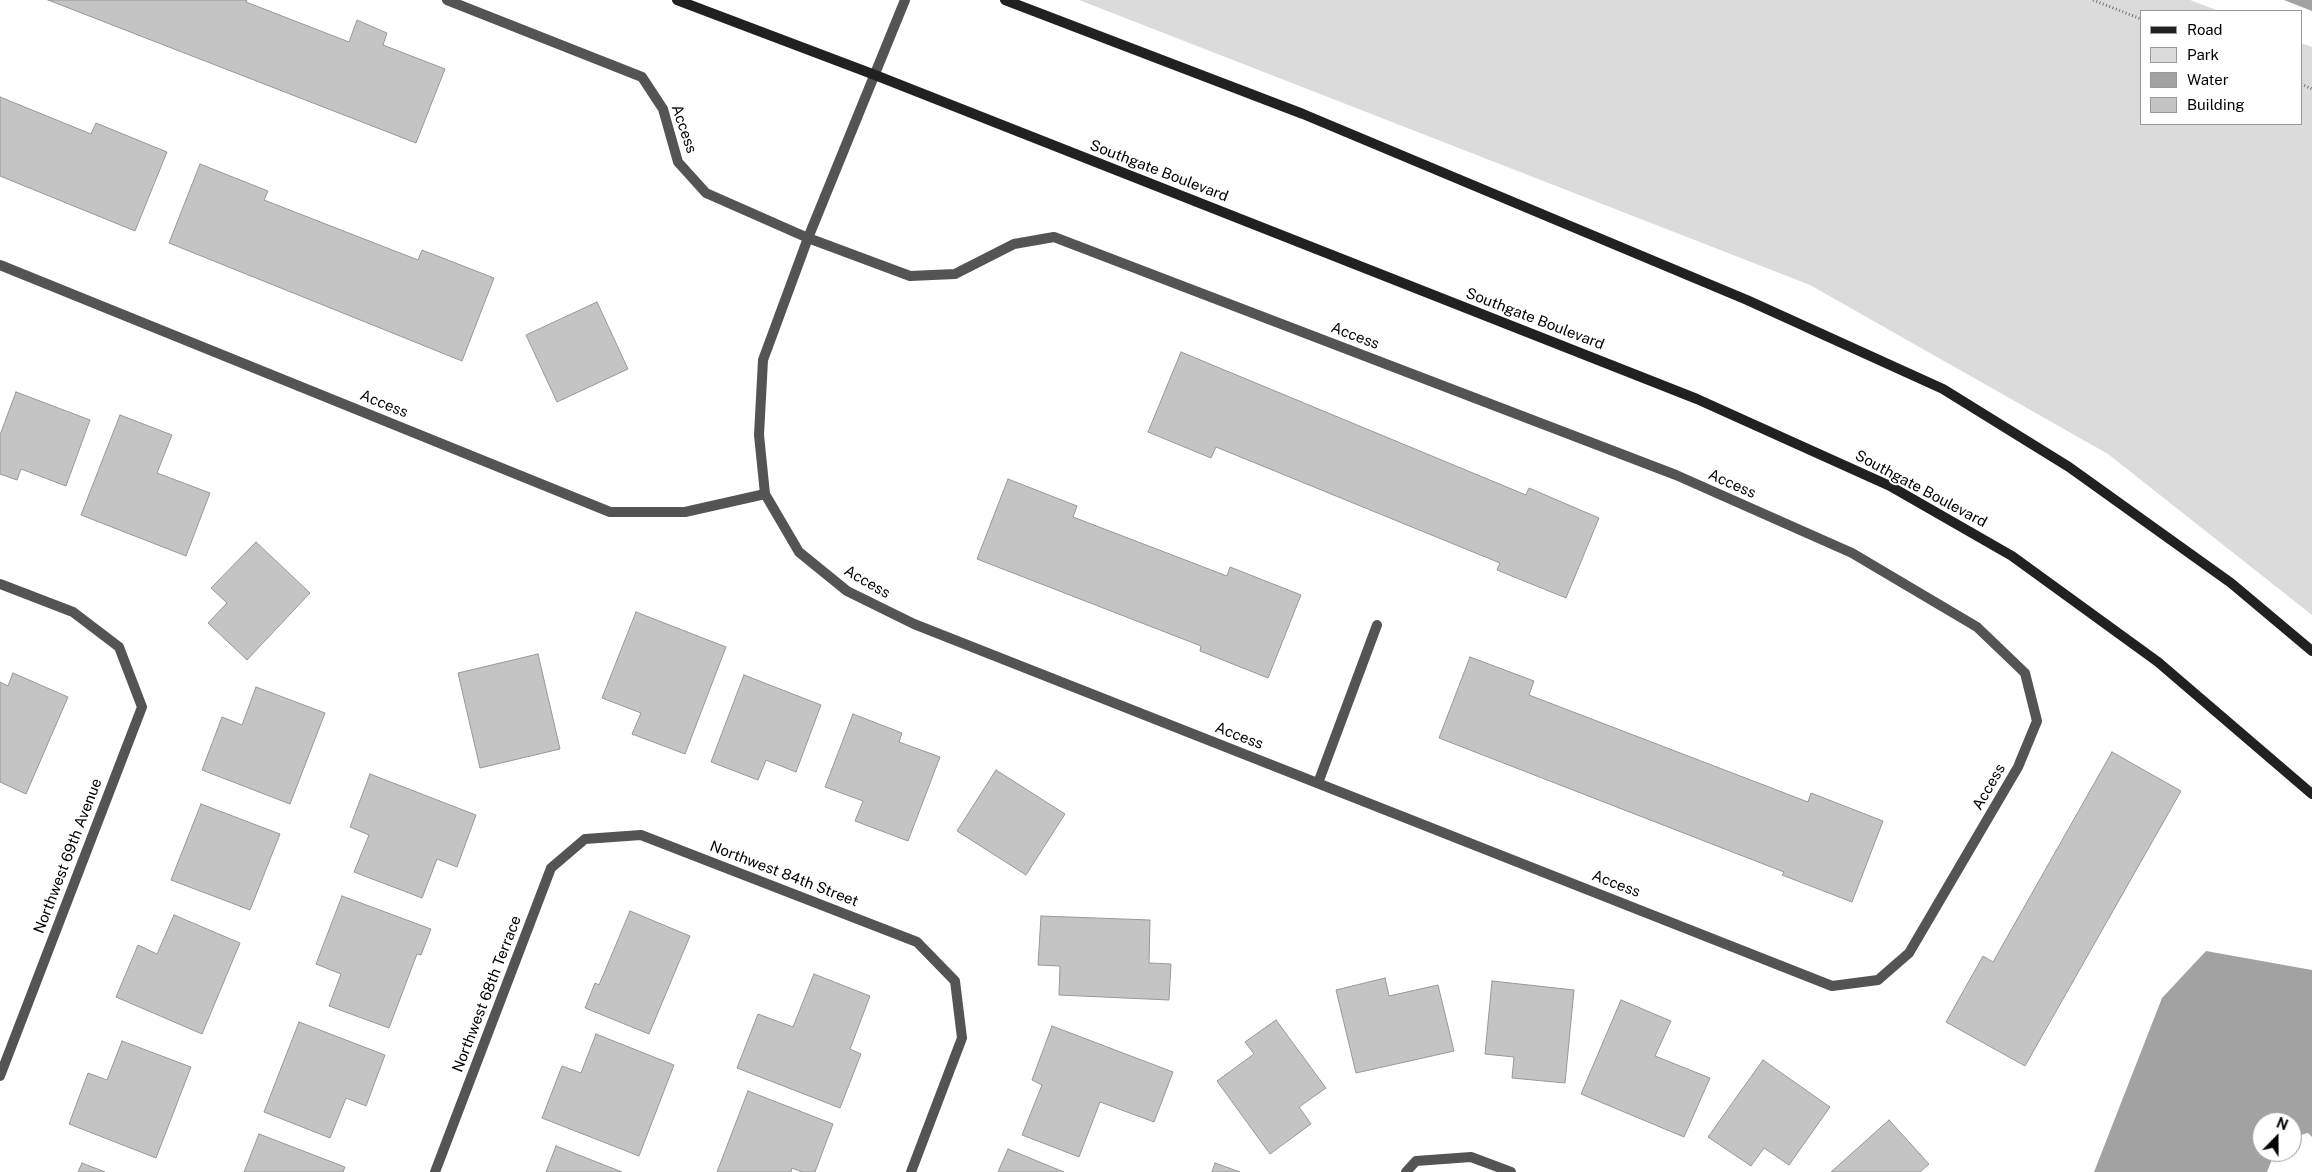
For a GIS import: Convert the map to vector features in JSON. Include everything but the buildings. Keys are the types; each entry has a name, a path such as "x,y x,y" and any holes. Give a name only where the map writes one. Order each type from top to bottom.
{"main road":[{"name":"Southgate Boulevard","path":"678,0 875,75 1697,399 1890,486 2012,556 2158,662 2312,794"},
{"path":"1005,0 1303,114 1747,300 1943,389 2077,473 2231,583 2312,651"}],"street":[{"name":"Access","path":"447,0 642,77 662,109 678,162 706,193 808,238 910,276 955,274 1014,244 1054,237 1676,475 1852,553 1977,626 2025,673 2037,721 2018,767 1909,953 1878,980 1832,986 914,624 847,591 799,552 765,494 759,435 763,360 808,238 905,0"},
{"name":"Access","path":"0,266 610,512 685,512 765,494"},
{"name":"Northwest 69th Avenue","path":"0,584 73,612 119,647 142,706 3,1061 0,1076"},
{"path":"1318,783 1377,625"},
{"name":"Northwest 84th Street","path":"585,839 641,834 916,942 955,981 962,1038 911,1172"},
{"name":"Northwest 68th Terrace","path":"436,1172 550,868 585,839"},
{"path":"1406,1172 1416,1161 1471,1157 1512,1172"}],"path":[{"path":"2093,0 2140,19"}],"green space":[{"path":"1079,0 2190,0 2216,10 2140,10 2140,125 2302,125 2302,43 2312,47 2312,615 2108,454 1810,285"}],"water":[{"path":"2284,0 2312,0 2312,11"},
{"path":"2206,951 2312,970 2312,1137 2308,1133 2302,1134 2302,1112 2252,1112 2252,1162 2271,1162 2267,1172 2094,1172 2162,998"}]}
